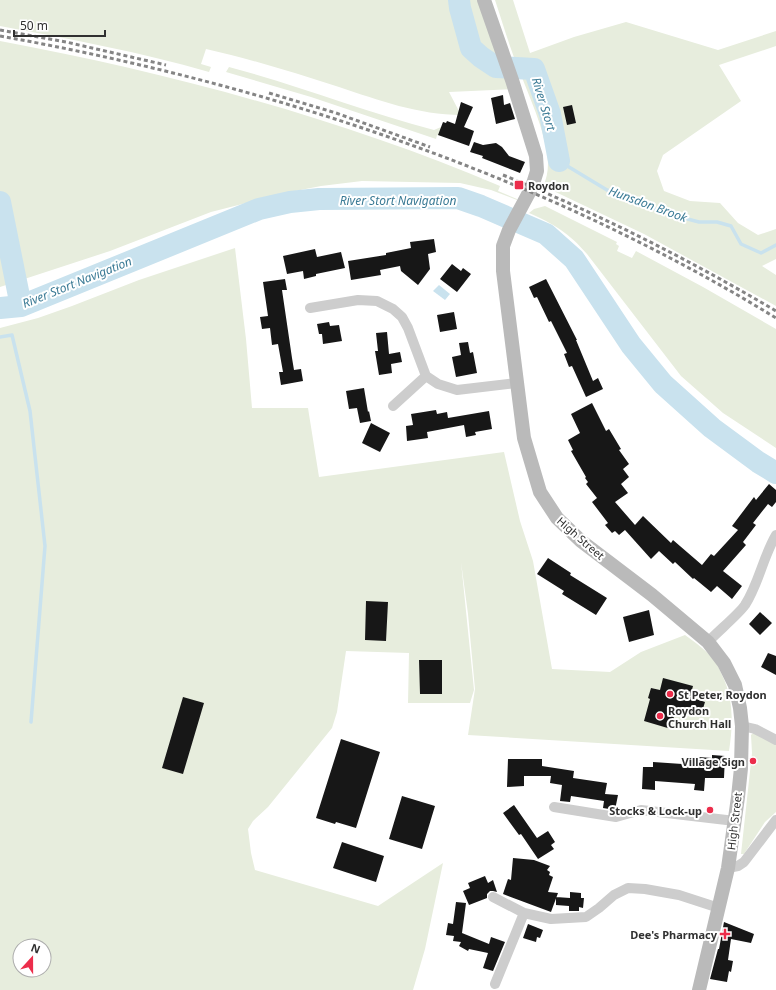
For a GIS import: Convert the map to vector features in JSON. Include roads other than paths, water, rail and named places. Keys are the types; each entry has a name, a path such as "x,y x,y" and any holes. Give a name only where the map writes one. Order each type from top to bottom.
{"main road":[{"name":"High Street","path":"484,0 512,80 536,156 537,171 535,179 524,204 509,230 503,246 503,271 524,438 540,492 557,518 581,541 652,595 708,642 731,675 735,685 740,708 742,726 741,768 728,868 699,990"}],"street":[{"path":"310,308 358,300 377,301 393,309 402,317 408,328 426,376 438,384 457,390 516,383"},
{"path":"393,406 426,376"},
{"path":"708,642 744,606 753,590 770,544 776,535"},
{"path":"742,726 755,730 776,740"},
{"path":"554,807 616,817 641,810 734,821"},
{"name":"High Street","path":"728,868 738,866 744,862 776,820"},
{"path":"493,898 524,913 551,919 586,917 614,895 628,888 645,889 680,895 719,908"},
{"path":"495,984 524,913"}],"water":[{"path":"439,285 450,294 445,300 433,291"}],"waterway":[{"name":"River Stort","path":"459,0 471,48 496,67 534,69 550,114 559,161"},
{"name":"Hunsdon Brook","path":"559,161 607,190 665,213 699,222 717,222 731,226 741,244 761,253 776,245"},
{"name":"River Stort Navigation","path":"0,308 21,306 259,209 290,202 319,199 458,198 481,206 546,234 574,259 631,345 663,384 712,428 758,462 776,473"},
{"path":"0,202 21,306"},
{"path":"0,337 12,335 30,411 45,546 31,722"}],"railway":[{"path":"0,30 66,42 166,65"},
{"path":"0,36 101,56 202,80 302,109 401,141 499,179 594,220 687,267 776,318"},
{"path":"269,93 336,113 430,147"},
{"path":"503,175 573,205 642,238 676,255 776,311"}],"place":[{"name":"Roydon","path":"519,185"},
{"name":"St Peter, Roydon","path":"670,694"},
{"name":"Roydon Church Hall","path":"660,716"},
{"name":"Village Sign","path":"753,761"},
{"name":"Stocks & Lock-up","path":"710,810"},
{"name":"Dee's Pharmacy","path":"725,934"}]}
